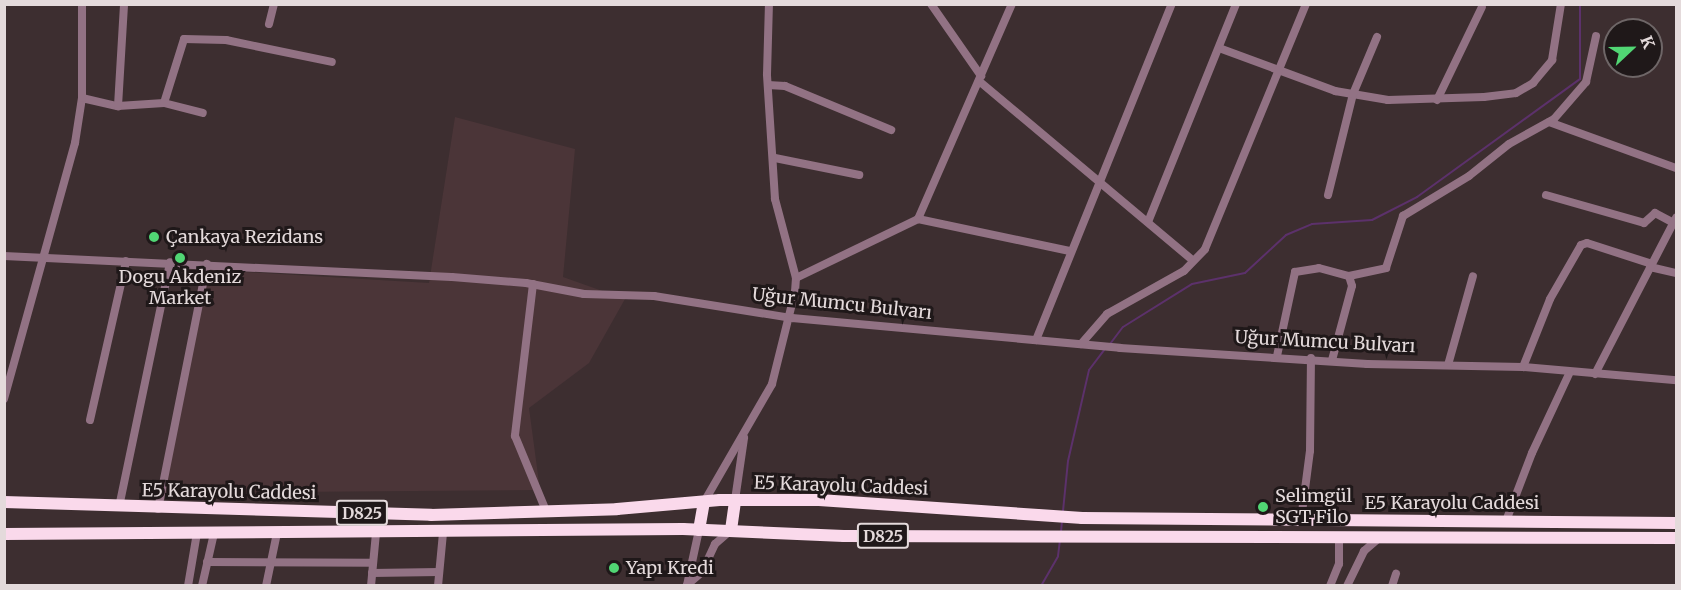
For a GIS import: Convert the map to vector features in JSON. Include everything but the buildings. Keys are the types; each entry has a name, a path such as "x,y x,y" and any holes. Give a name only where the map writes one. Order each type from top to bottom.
{"highway":[{"name":"E5 Karayolu Caddesi","path":"4,502 158,509 431,514 546,511 735,500 819,500 1082,518 1677,522"},
{"path":"731,530 735,500"},
{"path":"699,530 704,502"},
{"name":"E5 Karayolu Caddesi","path":"4,534 731,530 844,536 1051,538 1677,538"}],"street":[{"path":"4,399 42,257 65,184 82,98 82,4"},
{"path":"118,106 124,4"},
{"path":"269,24 274,4"},
{"path":"704,502 772,384 796,278 776,199 775,158 768,85 769,4"},
{"path":"931,4 980,79 1192,260"},
{"path":"938,14 944,4"},
{"path":"918,219 1012,4"},
{"path":"1036,340 1070,251 1172,4"},
{"path":"1148,222 1236,4"},
{"path":"1081,344 1107,314 1184,271 1192,260 1206,249 1226,206 1306,4"},
{"path":"1219,48 1278,72 1353,94 1388,100 1437,100 1516,93 1533,82 1552,60 1561,4"},
{"path":"1437,100 1482,8"},
{"path":"1277,356 1295,272 1319,268 1349,276 1386,268 1403,216 1469,176 1509,144 1549,122 1586,82 1596,36"},
{"path":"1328,195 1353,94 1377,37"},
{"path":"164,103 184,39 226,39 332,62"},
{"path":"768,85 785,86 891,130"},
{"path":"82,98 118,106 164,103 203,113"},
{"path":"1549,122 1677,168"},
{"path":"775,158 859,175"},
{"path":"1546,195 1644,223 1655,213 1675,220 1672,236 1651,265 1595,374"},
{"path":"796,278 918,219 1070,251"},
{"path":"1523,368 1550,299 1581,245 1587,243 1677,273"},
{"name":"Uğur Mumcu Bulvarı","path":"4,256 170,262 533,284 584,294 654,296 789,317 1119,348 1523,368 1677,380"},
{"path":"90,420 126,261"},
{"path":"119,507 170,262"},
{"path":"158,509 207,264"},
{"path":"1332,360 1352,286 1349,276"},
{"path":"1448,365 1473,276"},
{"path":"533,284 515,436 546,511"},
{"path":"1301,520 1310,451 1311,358"},
{"path":"1506,521 1532,453 1570,372"},
{"path":"735,500 741,444 751,418"},
{"path":"687,585 699,530"},
{"path":"687,585 702,572 715,544 731,530"},
{"path":"438,585 443,532"},
{"path":"188,585 197,533"},
{"path":"202,585 214,533"},
{"path":"266,585 277,533"},
{"path":"371,585 376,533"},
{"path":"1330,585 1339,564 1339,538"},
{"path":"1347,585 1364,551 1379,538"},
{"path":"207,562 439,572"},
{"path":"1392,585 1395,574"}],"shaded area":[{"path":"455,117 575,149 563,277 625,299 589,363 529,408 540,490 160,493 210,270 429,283"}],"waterway":[{"path":"1110,344 1123,327 1192,284 1245,273 1286,235 1312,224 1372,220 1417,197 1580,79 1580,4"},
{"path":"1063,511 1068,461 1089,370 1104,350"},
{"path":"1061,532 1062,520"},
{"path":"1041,586 1058,556 1060,540"}],"place":[{"name":"Çankaya Rezidans","path":"154,237"},
{"name":"Dogu Akdeniz Market","path":"180,258"},
{"name":"Selimgül SGT Filo","path":"1263,507"},
{"name":"Yapı Kredi","path":"614,568"}]}
